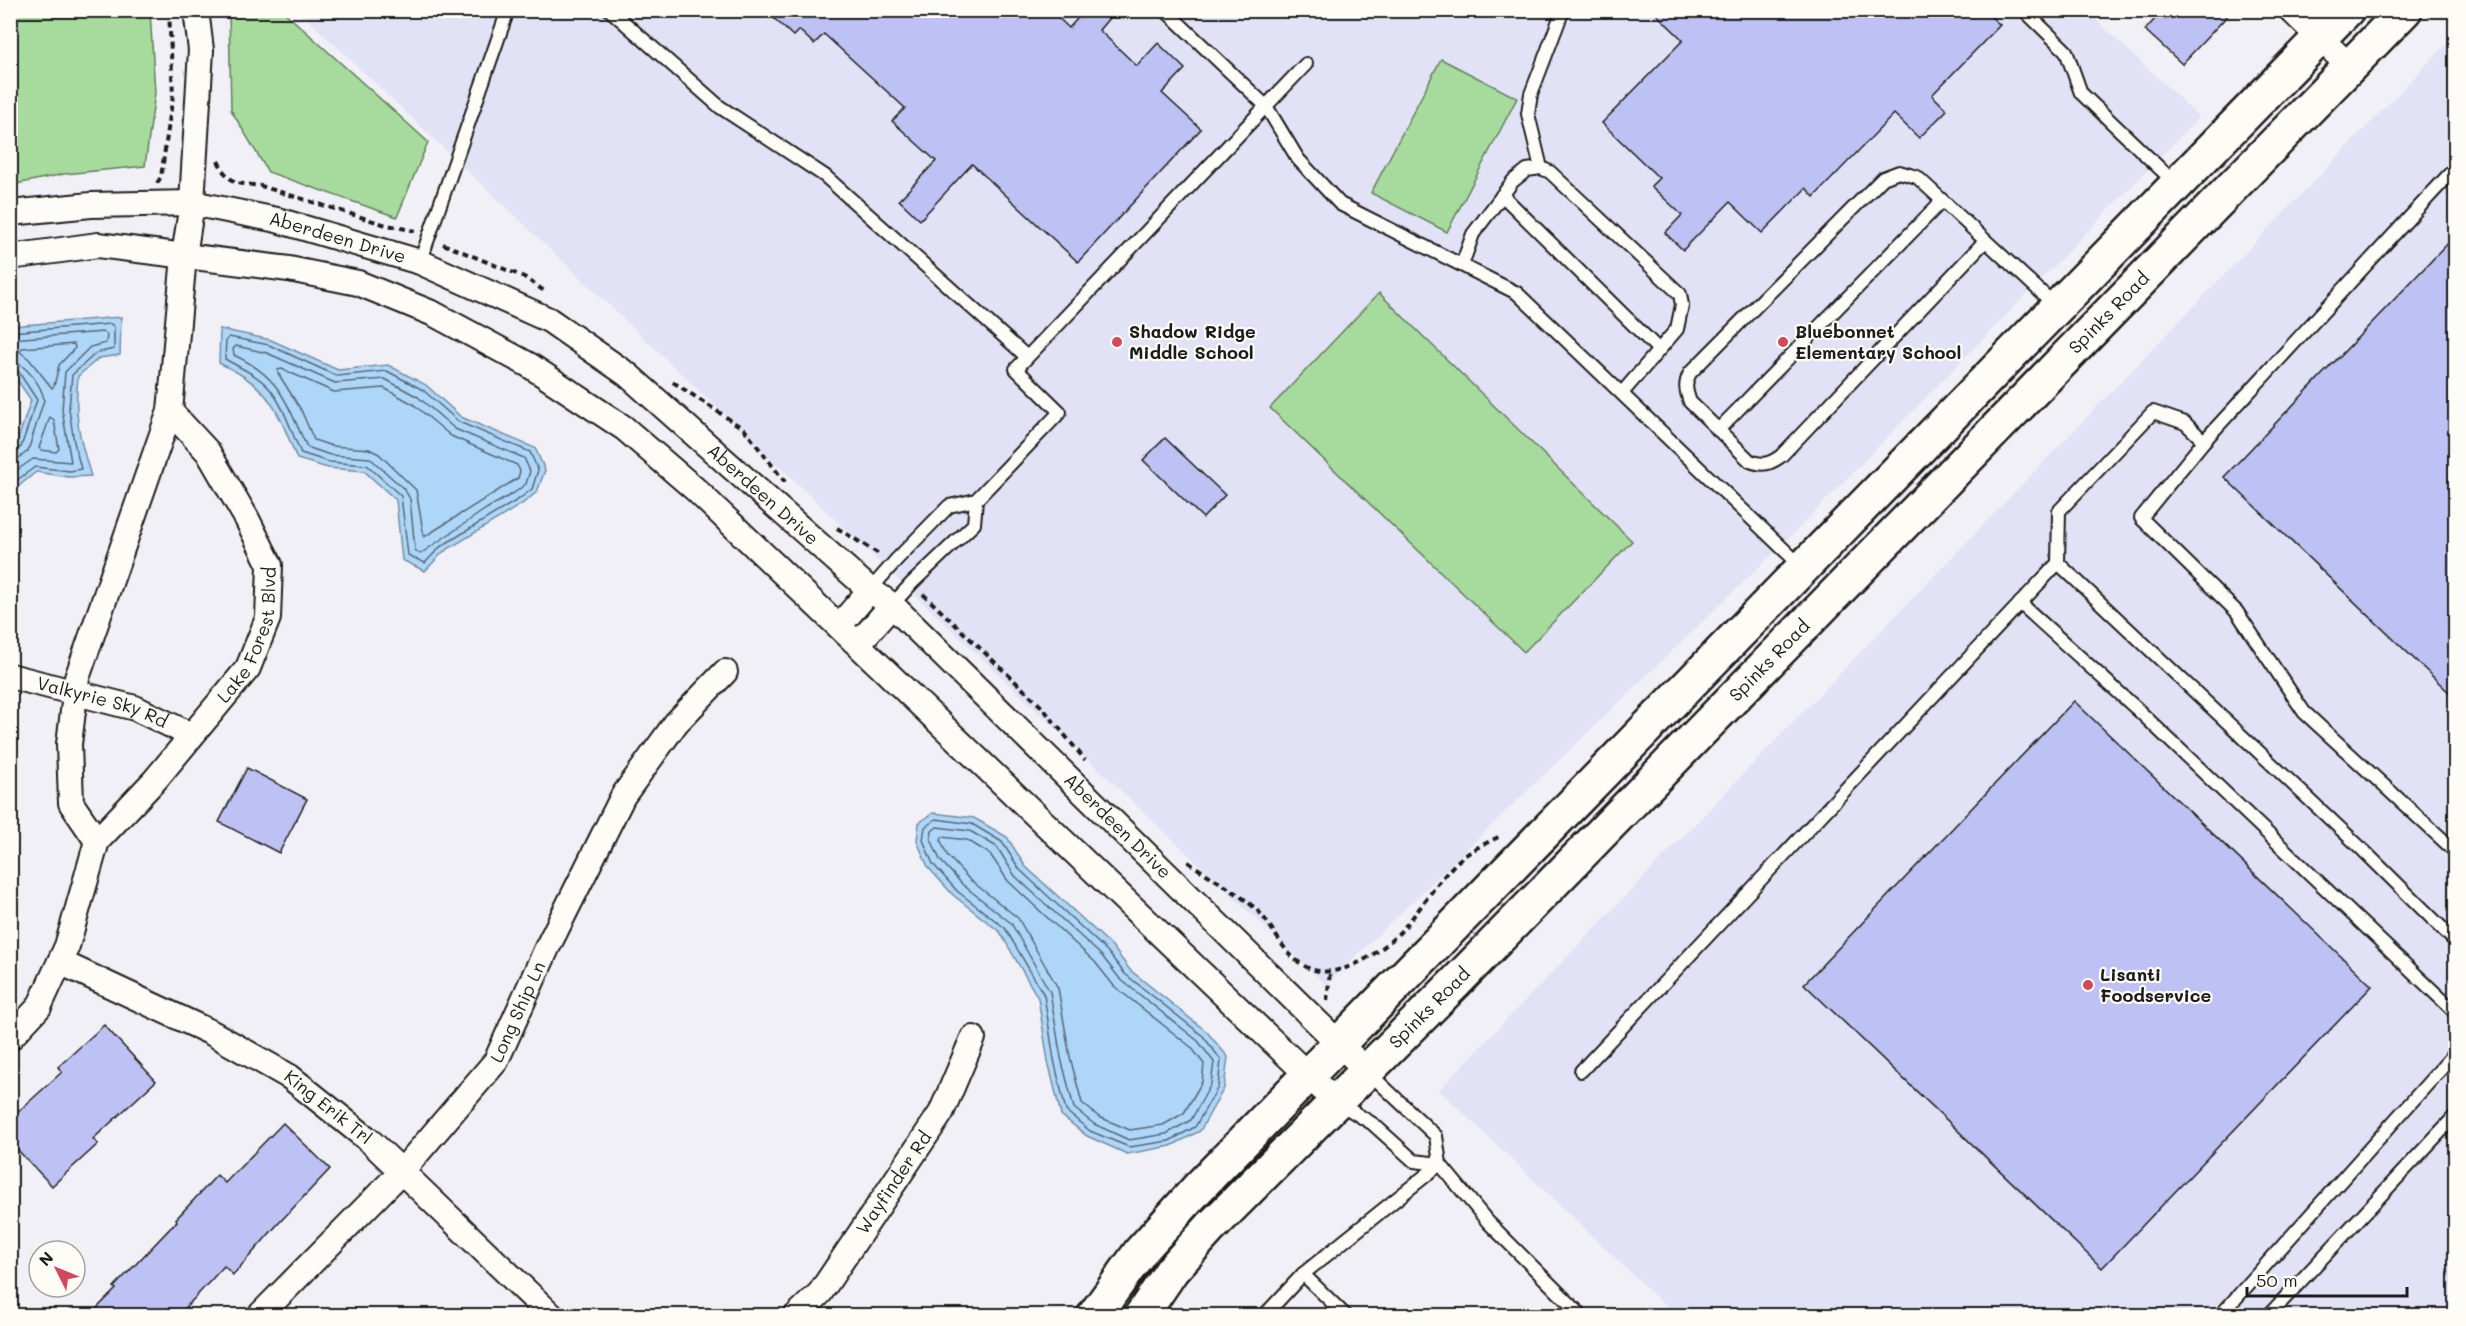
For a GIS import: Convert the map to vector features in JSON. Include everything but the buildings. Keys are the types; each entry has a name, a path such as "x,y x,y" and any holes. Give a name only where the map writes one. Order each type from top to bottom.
{"main road":[{"path":"1094,1316 1140,1252 1198,1187 2347,10"},
{"name":"Spinks Road","path":"1141,1316 1172,1270 1211,1227 1832,598 2405,10"},
{"path":"2057,306 2088,336"},
{"path":"1802,567 1832,598"}],"street":[{"path":"97,841 72,803 69,744 75,693 77,678 170,411 184,256 192,203 201,50 196,10"},
{"path":"2291,10 2350,67"},
{"name":"Aberdeen Drive","path":"10,213 91,205 192,203 277,220 420,262 549,320 628,375 870,590 892,605 1367,1071"},
{"name":"Aberdeen Drive","path":"10,258 98,244 289,269 358,283 434,314 529,365 624,428 696,490 840,625 1336,1102"},
{"name":"Lake Forest Blvd","path":"10,1038 39,1007 60,962 67,946 97,841 155,780 248,668 267,618 270,565 247,519 208,452 170,411"},
{"path":"840,625 870,590"},
{"path":"858,644 892,605"},
{"name":"Long Ship Ln","path":"259,1316 402,1172 496,1061 547,948 623,796 676,723 725,672"},
{"name":"Valkyrie Sky Rd","path":"10,676 135,708 191,735"},
{"name":"King Erik Trl","path":"60,962 212,1033 290,1077 370,1141 552,1316"},
{"name":"Wayfinder Rd","path":"796,1316 820,1293 941,1113 973,1038"}],"lane":[{"path":"420,262 508,10"},
{"path":"610,10 720,107 825,176 1027,357"},
{"path":"1165,10 1266,106 1298,159 1340,204 1517,293 1802,567"},
{"path":"1541,168 1528,114 1531,94 1563,10"},
{"path":"2024,10 2066,51 2081,93 2177,184"},
{"path":"870,590 949,506 976,500 1060,412 1016,369 1306,64"},
{"path":"2456,166 2204,441 2140,518 2237,612 2304,712 2456,852"},
{"path":"1462,265 1473,234 1513,181 1527,170 1541,168 1550,172 1680,294 1682,306 1677,328 1622,393"},
{"path":"1985,241 1781,456 1770,464 1760,465 1750,461 1690,402 1686,391 1686,380 1690,373 1883,178 1899,172 1907,172 1917,177 2057,306"},
{"path":"1502,195 1659,350"},
{"path":"1718,430 1942,201"},
{"path":"1581,1071 2058,563 2059,511 2153,412 2185,423 2204,441"},
{"path":"892,605 974,524 976,500"},
{"path":"2058,563 2363,850 2456,942"},
{"path":"2020,603 2137,709 2456,1013"},
{"path":"2220,1316 2456,1052"},
{"path":"1367,1071 1436,1136 1440,1164 1488,1222 1582,1316"},
{"path":"1336,1102 1373,1124 1414,1161 1440,1164"},
{"path":"2268,1316 2456,1115"},
{"path":"1264,1316 1303,1274 1440,1164"},
{"path":"1303,1274 1346,1316"}],"path":[{"path":"161,177 173,95 170,10"},
{"path":"1326,1004 1330,972 1357,963 1383,947 1401,932 1456,862 1505,834"}],"shaded area":[{"name":"Shadow Ridge Middle School","path":"299,11 2087,11 2199,117 1787,540 1326,985"},
{"path":"2455,35 2455,1315 1675,1315 1439,1090"}],"green space":[{"path":"10,11 150,11 155,93 145,166 64,174 11,185"},
{"path":"229,11 283,11 428,142 397,217 268,172 231,110"},
{"path":"1441,59 1517,98 1447,232 1371,193"},
{"path":"1379,293 1632,541 1524,652 1270,408"}],"water":[{"path":"121,317 120,355 99,358 78,376 78,427 91,476 69,477 36,472 14,490 11,496 11,448 16,445 31,400 11,371 11,326"},
{"path":"220,329 271,340 338,370 388,365 426,385 461,417 535,448 545,470 537,492 522,504 443,552 425,571 402,560 396,500 364,471 328,468 297,459 284,426 270,401 250,381 219,363"},
{"path":"933,813 974,818 1007,837 1025,866 1112,946 1130,970 1207,1032 1228,1057 1224,1088 1200,1131 1171,1146 1127,1154 1087,1136 1061,1115 1048,1061 1038,998 1000,932 953,895 928,867 917,841 919,823"}],"place":[{"name":"Shadow Ridge Middle School","path":"1117,342"},
{"name":"Bluebonnet Elementary School","path":"1783,342"},
{"name":"Lisanti Foodservice","path":"2088,985"}]}
